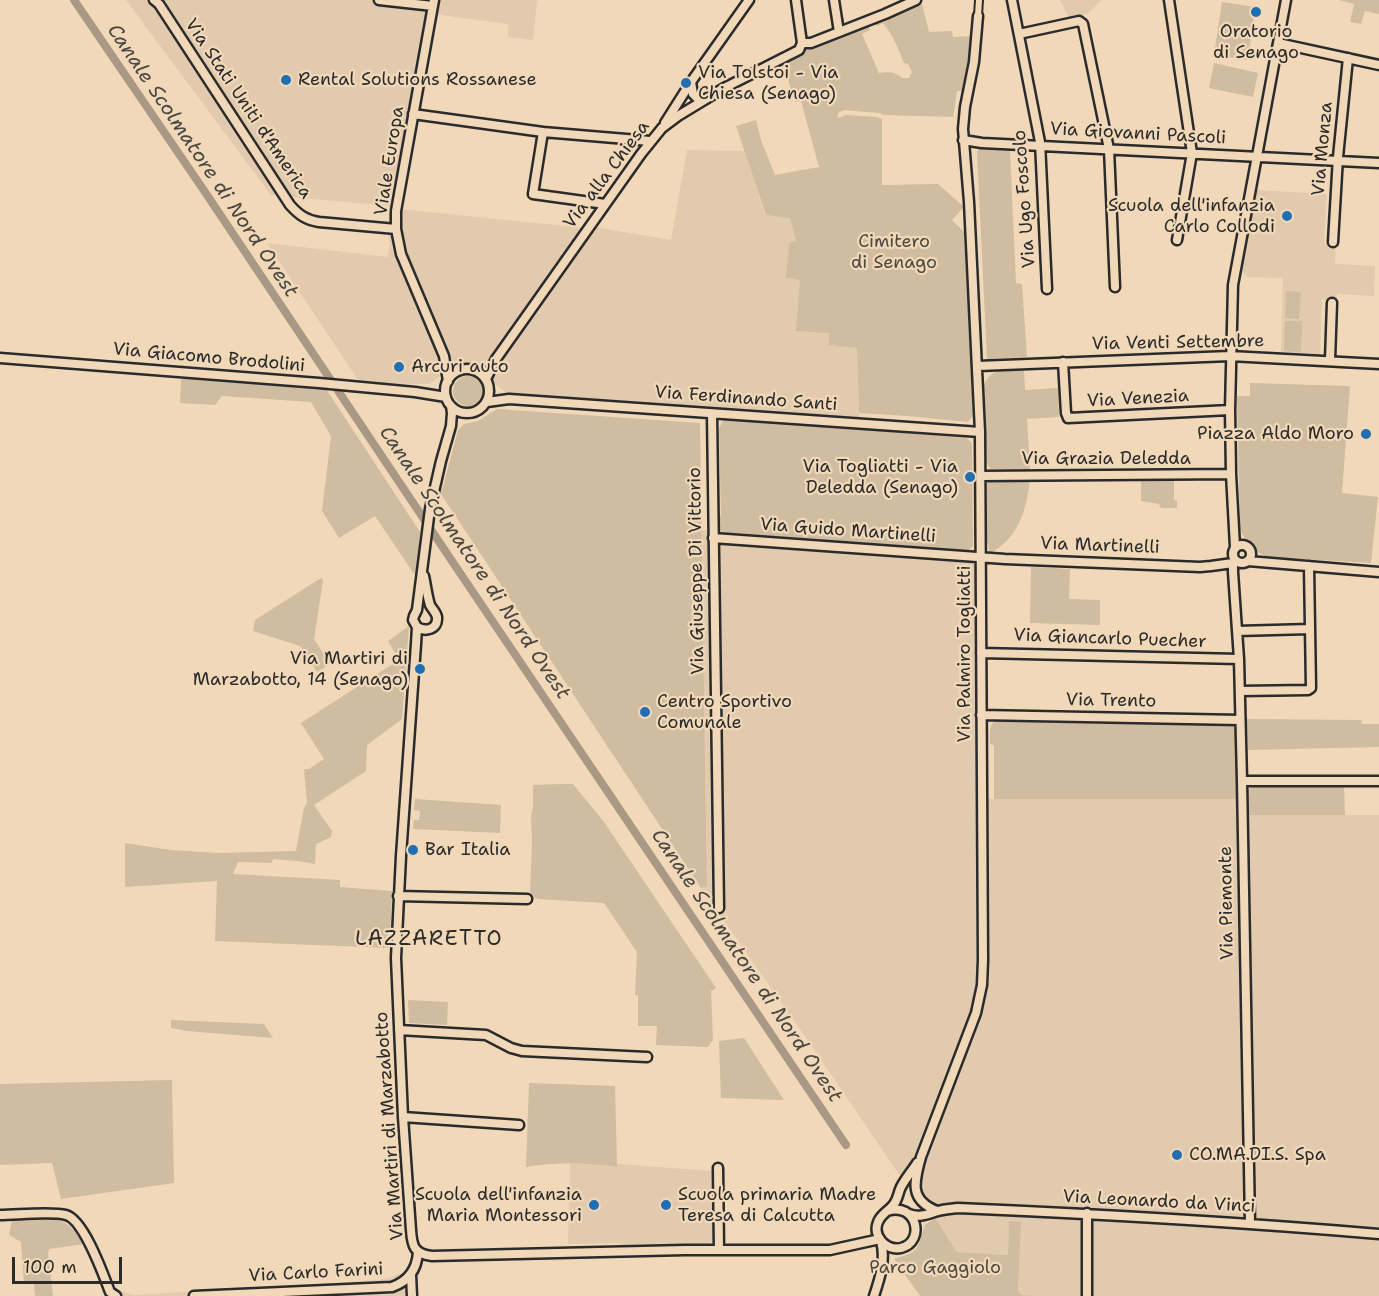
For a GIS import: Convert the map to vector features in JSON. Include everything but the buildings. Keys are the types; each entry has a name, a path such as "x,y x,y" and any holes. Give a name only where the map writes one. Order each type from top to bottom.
{"street":[{"name":"Via Stati Uniti d'America","path":"154,0 159,4 239,129 298,214 308,220 319,222 396,229"},
{"path":"379,0 434,3"},
{"path":"662,128 691,82 749,0"},
{"path":"796,0 802,43"},
{"path":"834,0 838,32"},
{"name":"Via alla Chiesa","path":"486,379 496,359 650,141 662,128 700,101 798,50 802,43 811,43 916,0"},
{"path":"978,16 979,0"},
{"name":"Via Ugo Foscolo","path":"1012,0 1041,146 1047,289"},
{"path":"1169,0 1192,153 1177,240"},
{"path":"1286,0 1233,285 1230,410 1236,554 1240,564 1248,559 1379,572"},
{"name":"Viale Europa","path":"434,3 396,211 396,229 402,254 444,356 447,382"},
{"name":"Via Palmiro Togliatti","path":"937,1211 922,1203 918,1198 915,1182 921,1157 969,1032 982,985 981,476 978,366 969,202 963,140 965,107 974,62 978,16"},
{"path":"1019,34 1079,21 1082,23 1109,149 1115,288"},
{"path":"1278,43 1379,65"},
{"name":"Via Monza","path":"1333,242 1348,58"},
{"path":"691,82 693,94 700,101"},
{"path":"413,114 543,132 650,141"},
{"path":"543,132 533,194 605,204"},
{"name":"Via Giovanni Pascoli","path":"963,140 982,143 1379,163"},
{"path":"965,153 976,144 982,143"},
{"path":"1330,360 1332,303"},
{"path":"444,356 462,369 477,371 486,379 490,388 487,402 478,411 465,413 451,406"},
{"name":"Via Venti Settembre","path":"978,366 1230,356 1379,364"},
{"name":"Via Giacomo Brodolini","path":"0,358 319,383 446,397"},
{"name":"Via alla Chiesa","path":"477,371 496,359"},
{"name":"Via Venezia","path":"1063,362 1068,418 1230,410"},
{"path":"423,567 426,588 436,615 436,622 431,629 421,629 413,620 417,610 430,509 451,426 451,406 445,393 447,382 451,376 462,369"},
{"name":"Via Giacomo Brodolini","path":"415,392 440,387 447,382"},
{"name":"Via Ferdinando Santi","path":"490,388 509,399"},
{"name":"Via Ferdinando Santi","path":"487,402 509,399 980,432"},
{"path":"451,426 465,413"},
{"name":"Via Giuseppe Di Vittorio","path":"712,414 719,908"},
{"name":"Via Grazia Deledda","path":"981,476 1231,474"},
{"name":"Via Guido Martinelli","path":"713,538 981,557"},
{"path":"1218,565 1249,548 1248,559 1240,567 1234,580"},
{"name":"Via Piemonte","path":"1236,554 1234,580 1240,692 1250,1223"},
{"name":"Via Martinelli","path":"981,557 1200,567 1218,565"},
{"path":"1218,565 1228,569 1234,580"},
{"path":"1240,692 1308,690 1311,688 1309,566"},
{"path":"417,610 424,607 432,609"},
{"name":"Via Martiri di Marzabotto","path":"421,629 416,644 398,896 396,958 403,1117 411,1236 414,1247 425,1255 440,1256 830,1250 880,1240"},
{"path":"1237,631 1310,629"},
{"name":"Via Giancarlo Puecher","path":"981,653 1239,659"},
{"name":"Via Trento","path":"981,715 1240,720"},
{"path":"1242,782 1379,781"},
{"path":"398,896 527,899"},
{"path":"399,1030 486,1035 522,1051 647,1057"},
{"path":"403,1117 519,1125"},
{"name":"Via Palmiro Togliatti","path":"887,1211 894,1204 900,1188 921,1157"},
{"path":"718,1168 719,1250"},
{"path":"898,1196 915,1223 916,1230"},
{"name":"Via Leonardo da Vinci","path":"907,1212 915,1216 958,1208 1087,1213 1379,1234"},
{"path":"858,1244 873,1231 879,1219 887,1211 894,1209 907,1212"},
{"path":"1087,1213 1088,1296"},
{"path":"0,1215 68,1215 82,1229 110,1292 116,1296"},
{"path":"880,1240 888,1246 897,1248 906,1246 927,1215"},
{"path":"877,1225 883,1266"},
{"path":"875,1294 883,1266 897,1248"},
{"name":"Via Carlo Farini","path":"194,1296 397,1285 411,1275 417,1265 418,1252"},
{"path":"411,1275 412,1296"}],"shaded area":[{"path":"126,0 537,0 533,40 508,37 508,24 433,14 399,209 585,228 594,227 671,240 687,150 745,151 765,215 790,217 796,242 786,278 800,280 830,333 829,345 857,347 859,419 506,393 472,365 452,368 429,384 360,383 267,243 387,257 390,245 389,206 271,195"},
{"path":"1060,0 1102,0 1087,14 1069,18"},
{"path":"1256,190 1327,194 1324,243 1336,245 1335,264 1375,266 1374,296 1337,294 1336,301 1322,300 1320,354 1281,352 1283,278 1247,277 1241,271"},
{"path":"702,530 977,552 980,799 1240,799 1242,815 1379,815 1379,1296 1021,1295 1018,1292 1021,1222 1009,1222 1008,1255 957,1252 935,1219 930,1220 701,888 707,886"},
{"name":"Scuola primaria Madre Teresa di Calcutta","path":"570,1162 616,1167 617,1164 712,1171 715,1238 709,1244 568,1244"},
{"path":"398,1274 409,1278 411,1296 109,1296 116,1288 121,1292 136,1295 379,1280"}],"green space":[{"name":"Cimitero di Senago","path":"921,0 929,32 952,31 953,37 972,36 962,91 957,91 953,117 883,115 844,110 838,113 838,118 846,115 882,119 882,185 938,184 964,207 952,220 964,232 973,415 968,422 859,413 857,348 829,345 829,333 796,331 800,280 786,278 789,243 796,241 790,218 766,215 736,126 756,120 761,140 775,175 819,167 801,101 795,102 782,60 867,24 870,30 862,34 879,73 891,72 902,78 909,78 912,72 908,64 904,63 890,32 883,23 877,26 874,21"},
{"path":"1339,0 1379,0 1379,14 1365,11 1361,24 1350,22 1354,4"},
{"path":"1222,2 1255,7 1248,60 1214,55"},
{"path":"1214,63 1258,73 1253,97 1209,88"},
{"path":"981,148 1010,150 1016,283 1022,284 1027,357 987,359 977,152"},
{"path":"1286,291 1301,292 1299,319 1285,318"},
{"path":"1285,321 1302,321 1301,352 1284,351"},
{"path":"1004,370 1024,370 1025,390 1058,388 1059,417 1027,419 1030,470 991,469 986,463 983,388 994,373"},
{"path":"468,376 479,380 483,391 479,402 468,406 457,402 453,391 457,380"},
{"path":"186,377 326,389 420,532 417,572 414,574 375,516 339,538 322,511 331,436 311,402 222,396 215,405 180,403 181,381"},
{"path":"1250,383 1350,386 1342,493 1378,497 1371,563 1267,557 1254,549 1244,537 1240,528 1237,396 1250,396"},
{"name":"Centro Sportivo Comunale","path":"497,409 700,423 707,886 701,888 441,494 458,430 464,424 478,421"},
{"path":"727,419 966,438 972,445 973,546 967,551 723,532 718,528 716,519 721,515 719,428"},
{"path":"1030,479 1019,522 1008,540 990,553 987,542 987,484 992,480"},
{"path":"1141,479 1174,479 1174,500 1177,501 1177,508 1161,508 1159,504 1141,501"},
{"path":"1031,567 1070,569 1069,599 1100,600 1100,625 1030,623"},
{"path":"321,578 323,580 314,639 330,664 317,672 300,646 253,631 255,620"},
{"path":"409,626 402,719 367,745 366,771 314,805 332,831 331,837 316,844 315,864 273,859 272,863 238,862 233,874 340,880 340,887 392,891 390,948 215,941 217,881 125,887 125,843 171,850 219,853 296,851 304,808 307,803 304,769 309,769 324,759 301,723 399,660 388,641"},
{"path":"1247,719 1361,720 1362,724 1379,724 1379,747 1248,750"},
{"path":"995,720 1229,723 1237,728 1238,799 994,799 994,745 990,744 990,734 991,725"},
{"path":"573,784 604,822 716,988 711,991 713,1040 708,1047 656,1045 657,1026 638,1026 638,995 635,995 637,952 604,903 538,899 530,895 533,785"},
{"path":"1253,785 1344,785 1345,815 1249,815 1248,791"},
{"path":"415,799 501,805 500,833 413,829 414,820 419,820 420,811 414,810"},
{"path":"408,1000 448,1002 447,1025 409,1023"},
{"path":"171,1020 264,1024 273,1038 187,1031 171,1028"},
{"path":"744,1038 784,1100 721,1098 719,1041"},
{"path":"172,1080 174,1183 61,1199 52,1163 0,1165 0,1084"},
{"path":"529,1083 615,1086 617,1167 571,1163 526,1167"},
{"name":"Parco Gaggiolo","path":"935,1218 957,1252 1008,1255 1009,1221 1021,1222 1018,1292 1022,1295 1038,1296 920,1296 894,1259 909,1254 917,1248 925,1225"},
{"path":"52,1219 71,1227 83,1244 49,1249 53,1296 35,1296 34,1283 24,1283 21,1242 9,1235 12,1220"}],"waterway":[{"name":"Canale Scolmatore di Nord Ovest","path":"74,0 846,1145"}],"place":[{"name":"Oratorio di Senago","path":"1256,12"},
{"name":"Rental Solutions Rossanese","path":"286,80"},
{"name":"Via Tolstoi - Via Chiesa (Senago)","path":"686,83"},
{"name":"Scuola dell'infanzia Carlo Collodi","path":"1287,216"},
{"name":"Arcuri auto","path":"399,367"},
{"name":"Piazza Aldo Moro","path":"1366,434"},
{"name":"Via Togliatti - Via Deledda (Senago)","path":"970,477"},
{"name":"Via Martiri di Marzabotto, 14 (Senago)","path":"420,669"},
{"name":"Centro Sportivo Comunale","path":"645,712"},
{"name":"Bar Italia","path":"413,850"},
{"name":"CO.MA.DI.S. Spa","path":"1177,1155"},
{"name":"Scuola dell'infanzia Maria Montessori","path":"594,1205"},
{"name":"Scuola primaria Madre Teresa di Calcutta","path":"666,1205"}],"district":[{"name":"LAZZARETTO","path":"429,940"}]}
